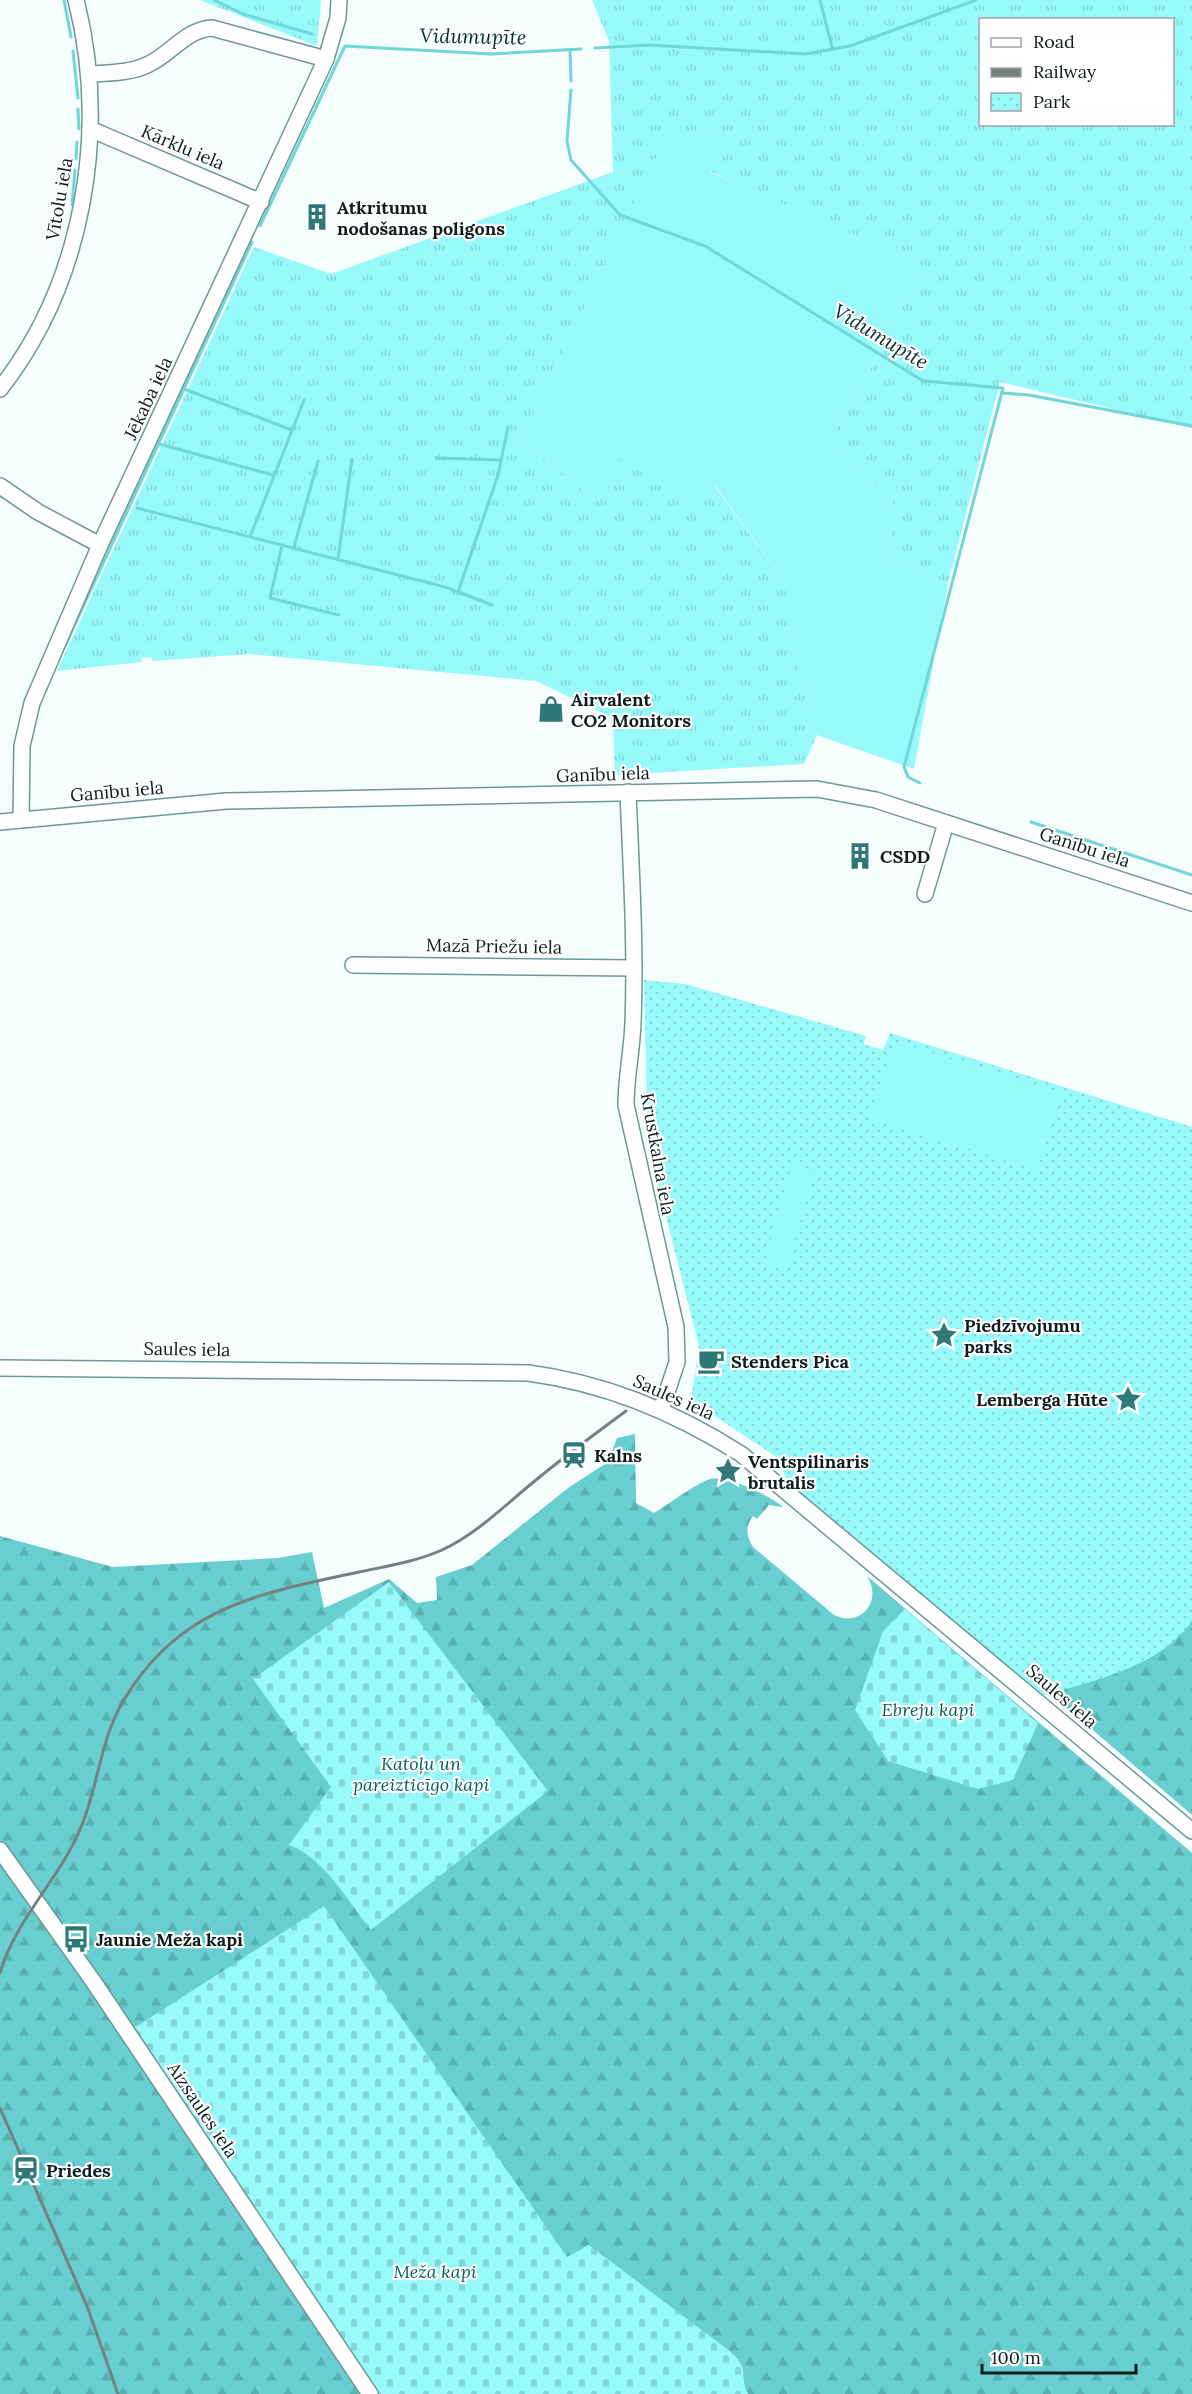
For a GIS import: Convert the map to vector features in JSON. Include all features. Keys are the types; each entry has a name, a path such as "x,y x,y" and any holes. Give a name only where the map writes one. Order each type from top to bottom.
{"street":[{"name":"Vītolu iela","path":"0,389 37,334 59,284 75,235 85,182 90,129 89,74 76,0"},
{"name":"Jēkaba iela","path":"21,820 22,746 32,703 99,545 326,59 338,18 339,0"},
{"path":"89,74 146,66 189,34 199,29 212,28 326,59"},
{"name":"Kārklu iela","path":"90,129 261,202"},
{"path":"0,486 38,512 99,545"},
{"name":"Ganību iela","path":"0,822 226,801 817,789 876,800 1192,903"},
{"name":"Krustkalna iela","path":"628,792 634,968 633,1026 626,1075 626,1105 676,1327 677,1362 661,1410"},
{"path":"925,894 946,823"},
{"name":"Mazā Priežu iela","path":"353,965 634,968"},
{"name":"Saules iela","path":"0,1368 528,1373 602,1386 661,1410 741,1454 1192,1831"},
{"name":"Aizsaules iela","path":"0,1850 93,1982 369,2394"}],"green space":[{"path":"200,0 321,0 317,46"},
{"path":"592,0 1192,0 1192,428 1000,382 948,583 889,560 895,506 829,441 886,342 916,272 710,171 720,133 665,140 521,440 596,501 620,457 689,501 714,485 787,586 787,623 817,735 804,764 615,775 613,718 536,681 249,654 153,661 151,657 141,658 142,662 57,671 254,247 331,274 613,172 609,41"},
{"path":"720,133 710,172 889,250 916,272 886,342 829,441 895,506 889,560 948,583 914,769 817,735 787,623 787,586 715,485 689,501 620,458 596,501 521,440 665,139"},
{"name":"Piedzīvojumu parks","path":"644,980 685,984 866,1036 864,1044 883,1050 890,1033 1192,1127 1192,1621 1162,1650 1144,1661 1104,1678 1043,1696 789,1486 778,1458 691,1400 699,1346 648,1146"},
{"path":"894,1041 1062,1093 1037,1170 870,1119"},
{"path":"792,1165 814,1172 787,1269 764,1263"},
{"path":"635,1434 636,1503 654,1513 710,1479 738,1483 777,1502 783,1507 769,1505 757,1519 753,1516 750,1520 747,1531 753,1547 834,1615 844,1618 861,1615 871,1603 871,1585 867,1576 1192,1853 1192,2394 0,2394 0,1536 113,1567 278,1558 312,1552 324,1608 389,1579 417,1603 437,1600 436,1577 472,1565 568,1488 608,1462 617,1438"},
{"path":"1192,1531 1192,1815 1039,1684"},
{"name":"Katoļu un pareizticīgo kapi","path":"389,1582 548,1791 371,1930 324,1870 302,1851 289,1845 331,1787 253,1679"},
{"name":"Ebreju kapi","path":"905,1609 1038,1723 1013,1780 978,1789 888,1761 855,1710 883,1631"},
{"name":"Meža kapi","path":"324,1906 567,2257 589,2245 727,2349 742,2366 748,2394 378,2394 131,2030"}],"waterway":[{"path":"64,0 71,37"},
{"name":"Vidumupīte","path":"214,0 243,14 312,34"},
{"path":"820,0 832,47"},
{"path":"595,48 649,45 805,54 850,46 976,0"},
{"name":"Vidumupīte","path":"260,226 345,46 491,54 581,49"},
{"name":"Vidumupīte","path":"570,50 571,81"},
{"path":"73,51 78,98"},
{"name":"Vidumupīte","path":"571,90 567,141 571,160 620,215 705,246 923,381 1003,388 904,767 908,777 920,783"},
{"path":"78,109 79,129"},
{"path":"76,159 77,142"},
{"path":"72,205 75,170"},
{"path":"62,652 252,242"},
{"path":"184,389 292,430"},
{"path":"1003,393 1029,395 1192,426"},
{"path":"250,537 304,400"},
{"path":"458,592 498,475 508,427"},
{"path":"159,444 273,475"},
{"path":"436,458 501,460"},
{"path":"338,559 352,459"},
{"path":"294,547 318,461"},
{"path":"137,508 445,587 492,605"},
{"path":"282,545 270,598 339,615"},
{"path":"1031,822 1192,875"}],"railway":[{"path":"0,1973 16,1934 62,1864 81,1827 109,1733 122,1703 144,1670 169,1645 195,1625 224,1609 255,1598 287,1588 411,1561 442,1550 479,1527 558,1462 626,1411"},
{"path":"0,2108 87,2306 118,2394"}],"place":[{"name":"Atkritumu nodošanas poligons","path":"317,217"},
{"name":"Airvalent CO2 Monitors","path":"551,709"},
{"name":"CSDD","path":"860,856"},
{"name":"Piedzīvojumu parks","path":"944,1335"},
{"name":"Stenders Pica","path":"711,1361"},
{"name":"Lemberga Hūte","path":"1128,1399"},
{"name":"Kalns","path":"574,1455"},
{"name":"Ventspilinaris brutalis","path":"728,1471"},
{"name":"Jaunie Meža kapi","path":"76,1939"},
{"name":"Priedes","path":"26,2170"}]}
